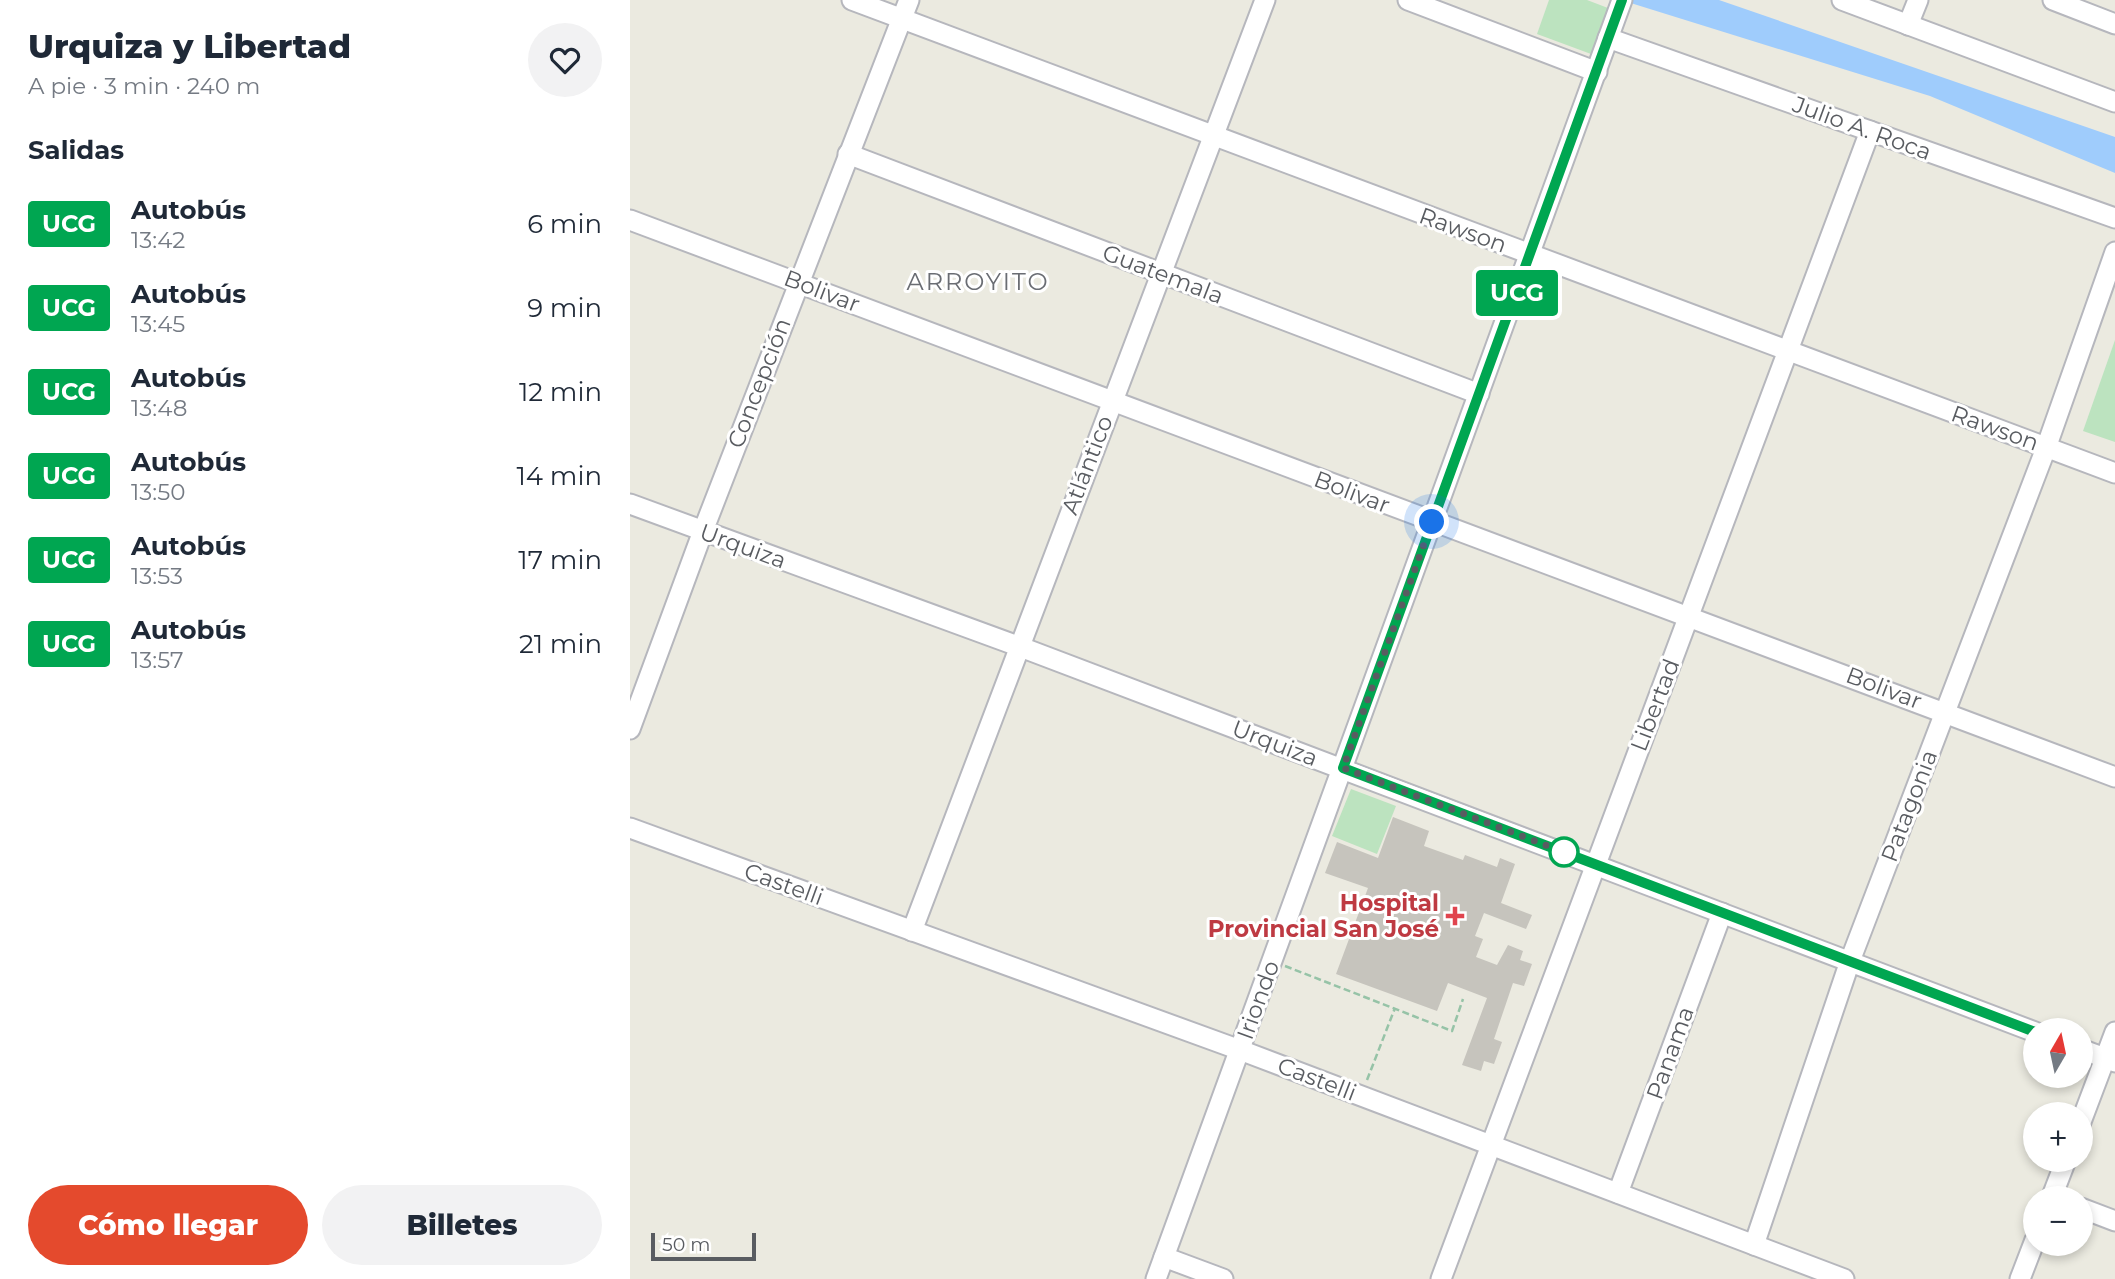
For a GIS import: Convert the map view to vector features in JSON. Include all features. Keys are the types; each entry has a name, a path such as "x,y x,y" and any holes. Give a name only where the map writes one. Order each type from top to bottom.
{"street":[{"name":"Rawson","path":"852,0 906,9 1213,137 2115,473"},
{"name":"Atlántico","path":"912,931 1265,0"},
{"path":"1408,0 1597,72"},
{"path":"1842,0 2115,102"},
{"path":"1908,24 1918,0"},
{"path":"2053,0 2115,24"},
{"name":"Iriondo","path":"1156,1279 1531,256 1620,5"},
{"name":"Concepción","path":"630,729 798,282 906,9"},
{"name":"Julio A. Roca","path":"1608,38 2115,218"},
{"name":"Libertad","path":"1441,1279 1870,131"},
{"name":"Guatemala","path":"848,153 1479,394"},
{"name":"Bolivar","path":"630,220 2115,777"},
{"name":"Patagonia","path":"1754,1245 1850,961 2046,447 2115,252"},
{"name":"Urquiza","path":"630,504 1343,768 2023,1027"},
{"name":"Castelli","path":"630,828 1240,1050 1844,1279"},
{"name":"Panama","path":"1618,1194 1722,913"},
{"path":"2090,1102 2110,1060 2115,1032"},
{"path":"2093,1054 2110,1060"},
{"path":"2093,1213 2115,1221"},
{"path":"2020,1279 2029,1256"},
{"path":"1164,1257 1223,1279"}],"path":[{"path":"1272,961 1452,1031 1463,999"},
{"path":"1361,1096 1395,1009"}],"green space":[{"path":"1549,0 1587,0 1608,8 1591,54 1537,34"},
{"path":"2115,340 2115,442 2083,431"},
{"path":"1351,789 1396,806 1377,854 1332,836"}],"water":[{"path":"1621,0 1719,0 2115,137 2115,173 1930,96"}],"building":[{"name":"Hospital Provincial San José","path":"1393,817 1429,831 1424,846 1463,860 1465,855 1497,867 1500,858 1515,864 1501,903 1532,915 1526,929 1484,913 1475,936 1483,939 1476,957 1497,965 1508,945 1523,951 1520,960 1532,964 1524,986 1513,983 1494,1039 1502,1042 1494,1064 1484,1061 1481,1071 1462,1065 1487,998 1448,983 1437,1011 1336,974 1368,888 1325,873 1337,842 1378,858"}],"bus line":[{"name":"UCG","path":"1622,0 1343,768 2023,1027"}],"place":[{"name":"Hospital Provincial San José","path":"1455,916"}],"district":[{"name":"ARROYITO","path":"978,282"}],"route":[{"path":"1432,522 1343,768 1564,852"}]}
